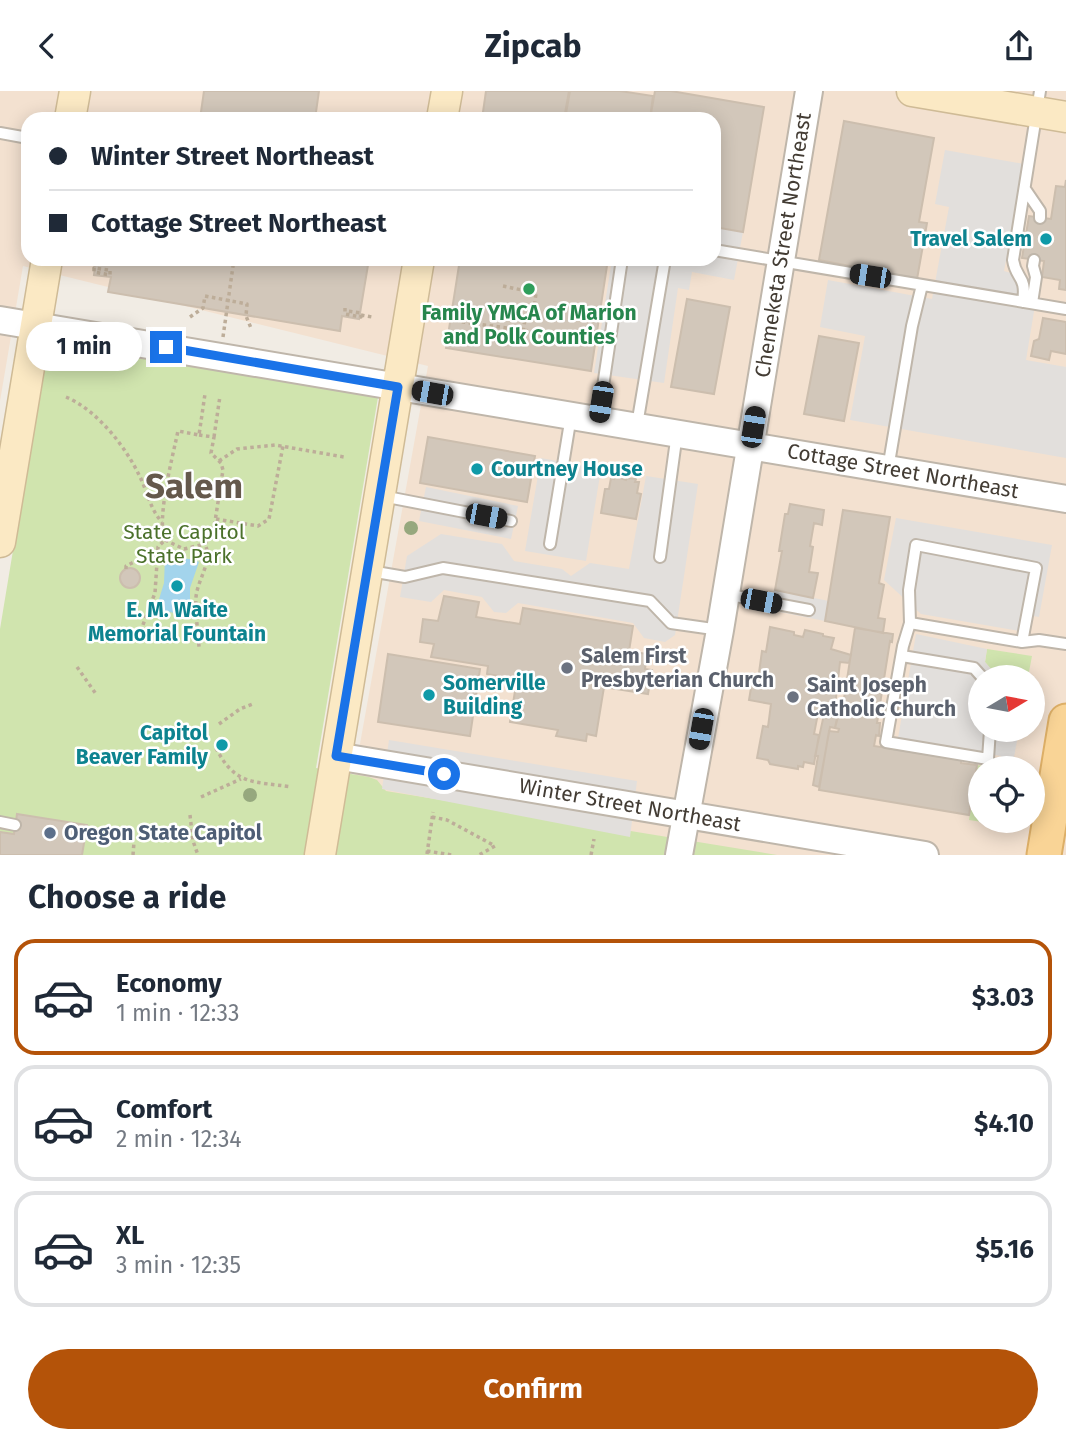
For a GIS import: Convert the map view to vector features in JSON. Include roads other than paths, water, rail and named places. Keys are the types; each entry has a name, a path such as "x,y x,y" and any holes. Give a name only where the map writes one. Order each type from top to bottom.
{"main road":[{"path":"71,112 75,91"},
{"path":"443,112 447,91"},
{"path":"912,91 1039,102 1066,117"},
{"path":"0,542 3,511 46,266"},
{"path":"320,855 418,266"},
{"path":"1044,855 1063,761 1066,721"}],"street":[{"name":"Chemeketa Street Northeast","path":"679,855 720,629 809,91"},
{"name":"Cottage Street Northeast","path":"0,320 1066,499"},
{"name":"Winter Street Northeast","path":"336,756 925,855"}],"lane":[{"path":"1027,303 1024,283 1013,260 1039,102"},
{"path":"0,133 21,137"},
{"path":"1025,189 1040,211 1040,218"},
{"path":"721,251 1066,309"},
{"path":"1027,303 1036,277 1032,266 1034,260"},
{"path":"598,420 621,266"},
{"path":"636,427 663,266"},
{"path":"888,469 912,326 922,285"},
{"path":"550,544 571,416"},
{"path":"660,557 677,433"},
{"path":"380,495 511,521"},
{"path":"989,742 988,759 886,742 910,623 909,590 916,545 1036,568 1022,642"},
{"path":"367,570 405,577 443,568 650,601 671,623 720,629"},
{"path":"725,594 809,610"},
{"path":"910,623 1022,642 1039,640 1066,644"},
{"path":"902,656 968,667"},
{"path":"0,822 15,824"}],"water":[{"name":"E. M. Waite Memorial Fountain","path":"170,555 199,562 190,588 190,614 156,609 164,583 165,557"}],"place":[{"name":"Travel Salem","path":"1046,239"},
{"name":"Family YMCA of Marion and Polk Counties","path":"529,289"},
{"name":"Courtney House","path":"477,469"},
{"name":"E. M. Waite Memorial Fountain","path":"177,586"},
{"name":"Salem First Presbyterian Church","path":"567,668"},
{"name":"Somerville Building","path":"429,695"},
{"name":"Saint Joseph Catholic Church","path":"793,697"},
{"name":"Capitol Beaver Family","path":"222,745"},
{"name":"Oregon State Capitol","path":"50,833"}],"district":[{"name":"Salem","path":"194,486"}],"park label":[{"name":"State Capitol State Park","path":"184,544"}]}
